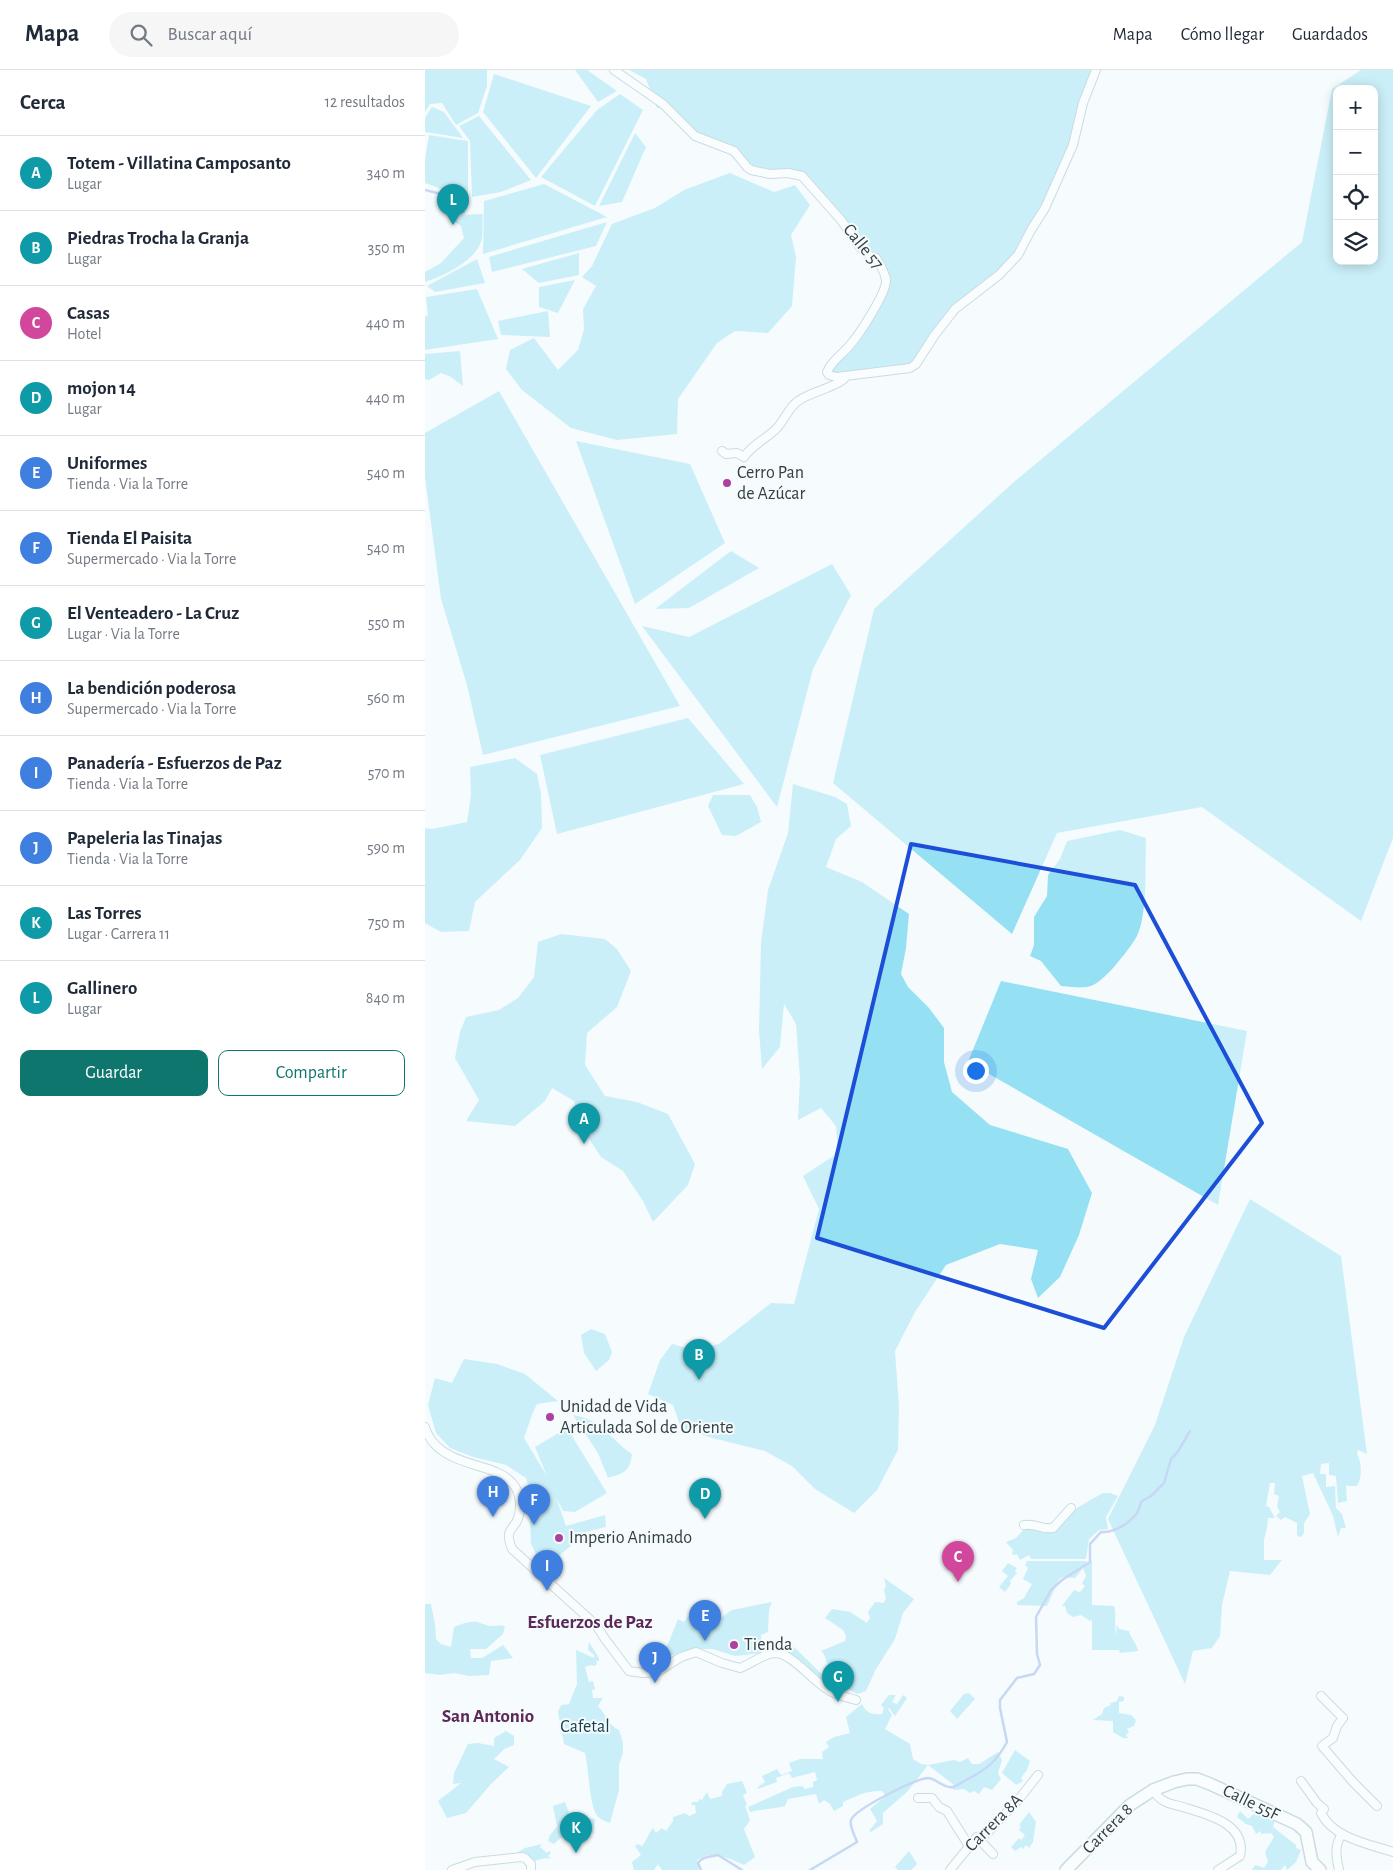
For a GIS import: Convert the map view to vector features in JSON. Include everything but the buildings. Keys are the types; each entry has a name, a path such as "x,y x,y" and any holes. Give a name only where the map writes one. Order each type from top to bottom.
{"street":[{"name":"Calle 57","path":"614,70 663,104 695,136 734,151 751,170 770,174 788,173 803,176 841,220 867,255 876,258 884,274 885,289 855,338 829,367 827,372 835,377"},
{"path":"835,377 910,368 916,364 934,336 955,309 999,275 1018,255 1045,208 1073,145 1083,103 1095,70"},
{"path":"722,451 726,454 737,453 744,457 758,442 781,424 785,415 797,402 813,392 840,383 843,379 835,377"},
{"path":"425,1428 437,1446 446,1454 502,1475 513,1483 519,1492 520,1508 517,1520 509,1534 512,1549 596,1625 629,1671 657,1672 681,1657 696,1652 740,1668 776,1653 785,1655 828,1690 856,1700"},
{"path":"1024,1525 1033,1524 1045,1528 1053,1528 1071,1508"},
{"path":"1321,1696 1343,1718 1337,1726 1333,1738 1322,1746 1377,1806"},
{"name":"Carrera 8A","path":"950,1870 977,1837 984,1836 987,1833 1019,1799 1038,1775"},
{"name":"Calle 55F","path":"1153,1790 1174,1782 1197,1779 1232,1793 1287,1821 1297,1824 1306,1832 1312,1862 1320,1870"},
{"path":"1301,1780 1317,1804 1324,1808 1321,1813 1325,1822 1342,1834 1393,1852"},
{"path":"1153,1790 1163,1801 1185,1807 1226,1824 1236,1831 1242,1847 1240,1856 1218,1870"},
{"name":"Carrera 8","path":"1066,1870 1130,1805 1153,1790"},
{"path":"918,1798 932,1798 939,1807 947,1811 969,1846"},
{"path":"1339,1870 1335,1851 1337,1841 1342,1834"},
{"path":"977,1837 993,1854"},
{"path":"452,1870 475,1862 521,1857 531,1864 531,1870"}],"highlighted area":[{"path":"911,844 1135,885 1262,1123 1104,1328 817,1238"}],"green space":[{"path":"425,70 487,70 487,86 478,113 456,125 442,103 430,104 425,112"},
{"path":"575,70 587,70 617,91 598,102"},
{"path":"629,70 1096,70 1073,145 1018,255 955,309 916,364 829,375 838,358 885,289 876,258 868,255 803,176 751,170 734,151 695,136 670,109 657,108 646,79"},
{"path":"1361,70 1393,70 1393,838 1361,921 1202,807 1057,833 1012,934 833,783 874,609 1015,481 1302,242 1333,88 1333,265 1378,265 1378,85 1338,85"},
{"path":"494,74 591,106 536,178 483,112"},
{"path":"620,94 643,110 595,206 541,177 597,110"},
{"path":"432,107 444,112 463,138 425,132 425,118"},
{"path":"479,116 531,180 501,192 472,197 470,141 459,126"},
{"path":"635,133 646,147 622,202 599,206"},
{"path":"429,135 468,141 468,198 425,183 425,159"},
{"path":"730,173 774,192 795,185 810,205 791,235 796,257 792,306 768,333 735,331 717,343 678,399 677,434 617,440 571,428 522,390 506,369 510,350 534,338 558,370 578,350 584,329 583,309 596,286 582,277 592,266 612,224 655,208 684,190"},
{"path":"544,184 607,217 483,254 484,201"},
{"path":"454,195 465,198 465,214 457,215 460,224 458,215 483,214 482,238 479,246 467,260 441,276 425,282 425,272 441,263 464,238 461,226 454,219 451,219 451,212 454,210 449,203"},
{"path":"607,222 596,246 492,272 489,257"},
{"path":"579,253 579,275 539,283 522,269"},
{"path":"477,259 485,283 435,292 427,286"},
{"path":"575,280 558,313 539,307 539,287"},
{"path":"477,289 498,339 425,350 425,317 428,315 426,297"},
{"path":"548,311 550,337 501,335 498,321"},
{"path":"460,351 463,386 451,377 441,373 429,380 425,379 425,354"},
{"path":"499,391 680,706 483,755 467,685 441,599 425,477 425,433"},
{"path":"576,441 690,464 725,543 635,604"},
{"path":"731,551 759,568 689,608 655,609"},
{"path":"832,564 851,595 813,669 777,807 642,626 689,637"},
{"path":"688,718 744,784 557,834 540,755"},
{"path":"515,758 537,774 541,794 542,828 520,860 475,902 469,931 441,932 425,923 425,828 432,829 467,822 471,795 470,767"},
{"path":"793,784 835,797 847,804 851,826 836,839 826,867 862,882 909,914 906,948 901,974 908,987 929,1008 944,1028 944,1062 952,1092 990,1125 1068,1149 1092,1193 1079,1235 1060,1277 1038,1298 1031,1279 1038,1250 1000,1244 946,1265 915,1312 895,1351 899,1406 898,1450 877,1490 854,1513 815,1489 792,1466 765,1451 681,1428 673,1405 648,1394 660,1360 672,1344 694,1350 719,1344 771,1303 794,1304 819,1209 803,1176 838,1153 836,1126 821,1108 798,1120 800,1078 796,1024 784,1004 780,1047 762,1069 759,1031 761,943 768,890 788,833"},
{"path":"713,795 750,795 757,807 761,822 736,836 722,835 708,806"},
{"path":"1120,830 1146,838 1146,875 1141,927 1129,948 1101,980 1085,987 1061,986 1041,961 1030,956 1034,945 1034,917 1047,896 1048,875 1060,859 1067,841"},
{"path":"561,934 605,939 617,949 631,971 617,1007 587,1033 585,1065 605,1096 637,1102 668,1114 695,1164 688,1185 653,1222 643,1201 623,1171 601,1157 583,1130 574,1101 552,1088 545,1101 515,1126 466,1121 479,1100 455,1058 460,1032 466,1017 499,1010 518,998 534,977 538,942"},
{"path":"1001,981 1247,1031 1218,1205 968,1062"},
{"path":"1250,1199 1341,1256 1367,1454 1358,1450 1357,1454 1361,1470 1359,1483 1357,1486 1348,1486 1346,1484 1347,1501 1338,1503 1336,1476 1329,1475 1329,1463 1321,1464 1320,1474 1326,1474 1326,1487 1335,1486 1336,1508 1342,1514 1346,1528 1341,1528 1338,1537 1333,1516 1313,1473 1302,1476 1310,1514 1304,1523 1304,1533 1301,1537 1297,1536 1297,1523 1285,1517 1281,1520 1276,1516 1280,1512 1277,1507 1279,1496 1274,1494 1275,1483 1270,1483 1266,1506 1269,1507 1275,1518 1268,1518 1264,1540 1264,1560 1282,1560 1270,1575 1230,1571 1222,1605 1220,1636 1212,1648 1193,1651 1185,1684 1108,1519 1155,1425 1184,1337"},
{"path":"591,1329 605,1334 612,1352 609,1360 596,1371 584,1353 581,1335"},
{"path":"464,1359 497,1364 525,1374 558,1401 537,1404 524,1438 547,1476 535,1447 567,1428 607,1493 575,1512 563,1511 556,1497 566,1526 605,1515 606,1527 576,1534 574,1543 559,1556 557,1581 541,1564 531,1544 530,1519 532,1499 526,1478 506,1465 473,1457 450,1448 436,1433 428,1405 435,1378 452,1383"},
{"path":"573,1415 583,1417 598,1425 632,1454 630,1465 625,1471 608,1478 598,1453"},
{"path":"1103,1493 1118,1496 1106,1517 1108,1529 1099,1530 1089,1539 1086,1559 1031,1559 1029,1555 1020,1560 1017,1554 1012,1554 1013,1550 1006,1542 1016,1538 1025,1528 1054,1532 1073,1510"},
{"path":"1027,1561 1087,1561 1085,1565 1092,1561 1092,1605 1114,1606 1117,1636 1116,1625 1119,1629 1129,1631 1138,1651 1120,1653 1119,1650 1092,1650 1092,1620 1090,1621 1081,1615 1073,1617 1067,1613 1065,1606 1062,1606 1074,1590 1080,1592 1085,1586 1082,1583 1086,1576 1083,1568 1075,1578 1063,1577 1059,1579 1047,1606 1017,1605 1017,1602 1024,1598 1032,1584 1023,1579 1028,1568 1025,1565"},
{"path":"1008,1563 1017,1568 1015,1571 1017,1573 1010,1581 1011,1584 1005,1592 999,1587 1008,1576 1002,1571"},
{"path":"884,1578 914,1599 903,1613 895,1639 876,1669 866,1691 857,1694 833,1680 838,1670 827,1663 821,1651 845,1641 846,1636 843,1630 825,1618 832,1609 850,1612 867,1623 870,1618 868,1612 875,1602 884,1603 886,1598"},
{"path":"772,1602 769,1610 768,1632 761,1635 763,1653 735,1656 713,1649 694,1649 680,1654 665,1656 662,1650 668,1644 678,1619 684,1622 688,1616 699,1618 713,1629 718,1626 720,1618 732,1610"},
{"path":"425,1604 431,1604 436,1639 441,1644 451,1647 454,1627 466,1623 477,1622 489,1626 505,1626 503,1634 486,1649 470,1649 471,1658 482,1658 503,1645 513,1658 491,1661 489,1675 469,1676 454,1673 440,1675 425,1673"},
{"name":"Cafetal","path":"589,1642 599,1658 599,1661 596,1661 597,1664 594,1666 585,1667 589,1682 593,1681 595,1689 592,1690 593,1698 603,1698 598,1706 613,1726 619,1730 623,1742 623,1753 619,1765 619,1790 610,1823 602,1820 596,1814 592,1801 585,1753 564,1744 558,1712 561,1705 569,1704 577,1684 576,1650 594,1658 594,1655 588,1650"},
{"path":"794,1647 840,1692 816,1679 787,1654"},
{"path":"969,1693 975,1699 957,1719 950,1711 964,1694"},
{"path":"889,1695 896,1695 892,1702 897,1704 903,1695 907,1698 895,1716 888,1709 892,1715 885,1729 910,1744 913,1759 921,1764 928,1765 908,1791 883,1813 883,1824 871,1832 869,1831 877,1821 870,1809 886,1796 882,1791 866,1792 843,1802 843,1806 834,1811 830,1804 824,1800 819,1804 816,1794 788,1799 785,1806 750,1812 748,1807 793,1787 802,1786 805,1789 813,1787 813,1782 817,1780 815,1772 792,1778 789,1773 776,1778 777,1782 758,1789 765,1782 762,1776 777,1769 781,1775 792,1771 789,1763 800,1759 823,1759 822,1752 829,1747 826,1742 834,1737 850,1733 846,1717 862,1704 865,1710 870,1713 882,1714 884,1708 881,1705"},
{"path":"1119,1696 1124,1697 1124,1701 1119,1702 1119,1713 1131,1715 1136,1720 1134,1726 1127,1729 1129,1732 1126,1735 1128,1738 1123,1738 1113,1732 1113,1721 1093,1720 1102,1714 1104,1708 1111,1705 1110,1703 1117,1701"},
{"path":"506,1731 514,1736 514,1745 504,1749 494,1759 509,1767 491,1784 466,1813 447,1818 438,1801 461,1783 453,1784 454,1773 468,1744 478,1743 494,1746 494,1738"},
{"path":"1015,1750 1030,1761 1027,1770 1021,1778 1023,1781 1016,1785 1002,1773"},
{"path":"998,1752 1002,1760 998,1773 1001,1779 992,1790 984,1787 979,1794 974,1791 970,1793 964,1789 954,1790 951,1787 954,1785 928,1765 954,1760 960,1762 968,1758 972,1764 979,1764"},
{"path":"742,1781 747,1793 743,1795 750,1820 744,1829 755,1857 744,1865 720,1856 703,1857 697,1860 699,1870 662,1870 658,1864 654,1870 634,1870 632,1862 641,1855 635,1846 638,1844 642,1846 653,1828 656,1833 662,1828 666,1831 673,1821 673,1817 685,1813 689,1816 696,1813 695,1805 691,1805 692,1802 698,1802 699,1799 702,1800 707,1792 710,1799 722,1796 722,1792 727,1784"},
{"path":"565,1802 569,1813 566,1833 554,1844 548,1841 557,1826 553,1806"},
{"path":"1240,1811 1248,1819 1256,1812 1270,1815 1269,1818 1275,1820 1273,1827 1296,1845 1296,1848 1301,1850 1296,1862 1287,1870 1285,1865 1281,1870 1252,1870 1255,1865 1264,1868 1268,1862 1265,1852 1274,1837 1271,1833 1261,1834 1261,1831 1256,1834 1252,1826 1237,1817"},
{"path":"1029,1812 1036,1822 1033,1842 1029,1848 1026,1845 1023,1849 1021,1847 1015,1851 1011,1847 1019,1838 1021,1840 1025,1835 1019,1830 1021,1827 1019,1825"},
{"path":"573,1816 595,1819 593,1833 570,1829"},
{"path":"542,1844 540,1847 547,1853 549,1851 551,1853 548,1856 551,1859 545,1858 535,1861 521,1854 515,1854 525,1848"},
{"path":"909,1851 917,1864 911,1870 898,1870 895,1867"}],"waterway":[{"path":"425,190 451,198"},
{"path":"810,1870 857,1842 851,1828 851,1820 874,1802 911,1783 928,1778 949,1787 955,1786 979,1773 995,1760 1007,1742 1000,1700 1017,1678 1034,1674 1040,1665 1037,1654 1036,1617 1051,1590 1062,1580 1090,1562 1090,1544 1101,1532 1111,1531 1126,1524 1137,1513 1142,1501 1151,1496 1164,1483 1171,1459 1177,1453 1190,1431"},
{"path":"701,1870 698,1863 700,1861 704,1858 718,1855 742,1870"}],"place":[{"name":"Gallinero","path":"453,225"},
{"name":"Cerro Pan de Azúcar","path":"727,483"},
{"name":"Totem - Villatina Camposanto","path":"584,1144"},
{"name":"Piedras Trocha la Granja","path":"699,1380"},
{"name":"Unidad de Vida Articulada Sol de Oriente","path":"550,1417"},
{"name":"La bendición poderosa","path":"493,1517"},
{"name":"mojon 14","path":"705,1519"},
{"name":"Tienda El Paisita","path":"534,1525"},
{"name":"Imperio Animado","path":"559,1538"},
{"name":"Casas","path":"958,1582"},
{"name":"Panadería - Esfuerzos de Paz","path":"547,1591"},
{"name":"Uniformes","path":"705,1641"},
{"name":"Tienda","path":"734,1645"},
{"name":"Papeleria las Tinajas","path":"655,1683"},
{"name":"El Venteadero - La Cruz","path":"838,1702"},
{"name":"Las Torres","path":"576,1853"}],"district":[{"name":"Esfuerzos de Paz","path":"590,1622"},
{"name":"San Antonio","path":"488,1716"}]}
